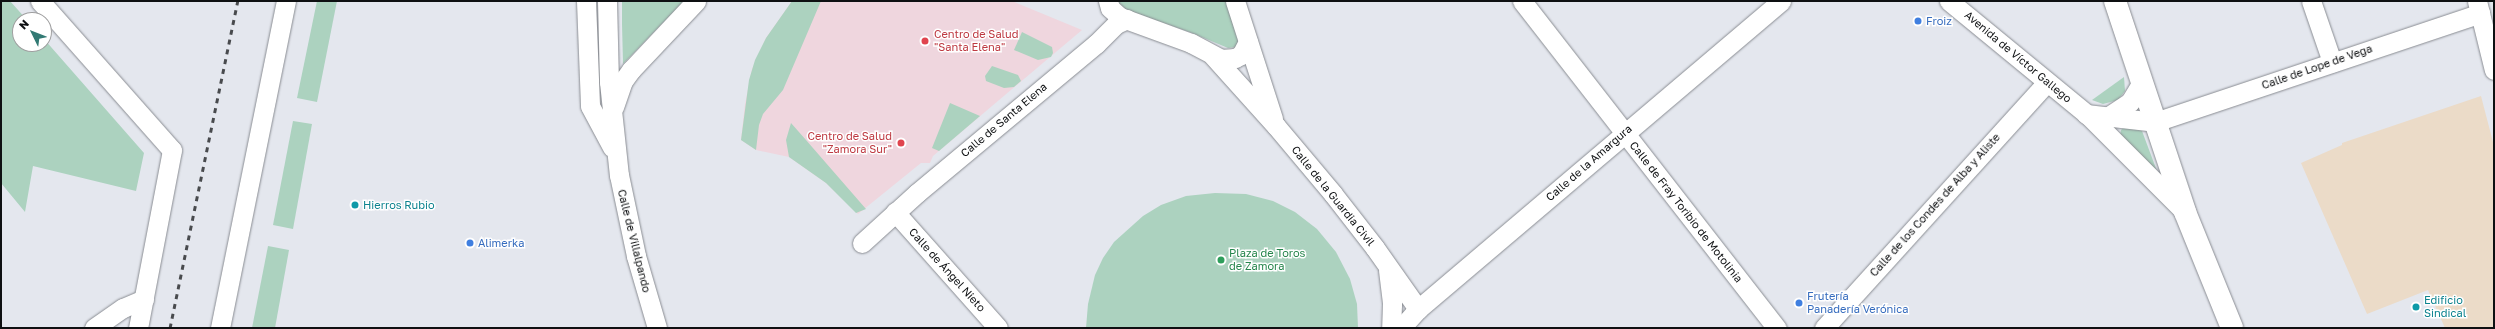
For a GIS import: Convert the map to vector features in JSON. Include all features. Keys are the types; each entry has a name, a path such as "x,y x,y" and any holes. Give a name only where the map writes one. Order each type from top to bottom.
{"street":[{"path":"40,1 172,150 138,328"},
{"path":"220,328 286,1"},
{"name":"Calle de Villalpando","path":"586,1 590,106 616,154"},
{"name":"Calle de Villalpando","path":"607,1 612,114 616,154 628,219 657,328"},
{"path":"612,114 617,96 631,70 696,1"},
{"path":"1108,1 1114,13 1127,19"},
{"name":"Calle de la Guardia Civil","path":"1235,1 1276,126"},
{"name":"Calle de Fray Toribio de Motolinia","path":"1522,1 1777,328"},
{"name":"Calle de la Amargura","path":"1401,328 1418,309 1781,1"},
{"name":"Avenida de Víctor Gallego","path":"1949,1 2086,114 2185,212"},
{"name":"Avenida de Víctor Gallego","path":"2115,1 2185,212 2232,328"},
{"path":"2311,1 2332,62"},
{"path":"2478,7 2494,70"},
{"name":"Calle de Lope de Vega","path":"2155,122 2332,62 2478,7"},
{"name":"Calle de la Guardia Civil","path":"1127,19 1191,42 1213,56 1221,59 1235,58 1246,50 1248,42"},
{"name":"Calle de Santa Elena","path":"862,243 895,212 1096,44 1116,24 1127,19"},
{"name":"Calle de la Guardia Civil","path":"1213,56 1276,126 1334,194 1418,309"},
{"name":"Calle de los Condes de Alba y Aliste","path":"1824,328 2047,82"},
{"path":"2109,116 2123,109 2130,102 2142,82"},
{"path":"2086,114 2155,122"},
{"name":"Calle de Ángel Nieto","path":"895,212 998,328"},
{"path":"1388,267 1392,304 1391,328"},
{"path":"94,328 122,308 144,299"}],"shaded area":[{"path":"792,1 1012,1 1082,30 933,156 930,163 921,163 858,214 826,183 789,157 756,150 741,140 745,104 752,69 766,38"},
{"path":"2481,96 2494,146 2494,328 2445,328 2428,290 2367,314 2301,163 2342,145 2342,143"}],"green space":[{"path":"1,1 10,1 20,12 12,12 12,52 52,52 52,48 144,153 136,191 33,166 25,212 1,183"},
{"path":"317,1 337,1 317,102 297,98"},
{"path":"622,1 684,1 623,64 622,24"},
{"path":"792,1 821,1 783,90 763,114 759,125 756,150 741,140 749,80 755,60 766,38"},
{"path":"1118,1 1226,1 1238,41 1237,47 1228,48 1192,33 1121,8"},
{"path":"1022,32 1052,47 1053,53 1051,57 1038,60 1014,50"},
{"path":"992,66 1018,75 1021,81 1014,87 1004,88 986,81 985,76"},
{"path":"2124,77 2125,91 2118,100 2103,104 2092,100"},
{"path":"950,103 980,116 939,151 932,148"},
{"path":"293,121 312,124 293,229 273,225"},
{"path":"791,123 866,209 856,213 826,183 789,157 786,140"},
{"path":"2124,127 2139,129 2142,131 2157,171 2120,136 2121,130"},
{"name":"Plaza de Toros de Zamora","path":"1215,193 1246,194 1273,201 1295,212 1317,229 1336,252 1350,279 1357,304 1358,328 1086,328 1088,304 1095,275 1103,258 1114,242 1143,216 1161,205 1186,196"},
{"path":"268,246 289,250 275,328 252,328"}],"railway":[{"path":"170,328 238,1"}],"place":[{"name":"Froiz","path":"1918,21"},
{"name":"Centro de Salud \"Santa Elena\"","path":"925,41"},
{"name":"Centro de Salud \"Zamora Sur\"","path":"901,143"},
{"name":"Hierros Rubio","path":"355,205"},
{"name":"Alimerka","path":"470,243"},
{"name":"Plaza de Toros de Zamora","path":"1221,260"},
{"name":"Frutería Panadería Verónica","path":"1799,303"},
{"name":"Edificio Sindical","path":"2416,307"}]}
